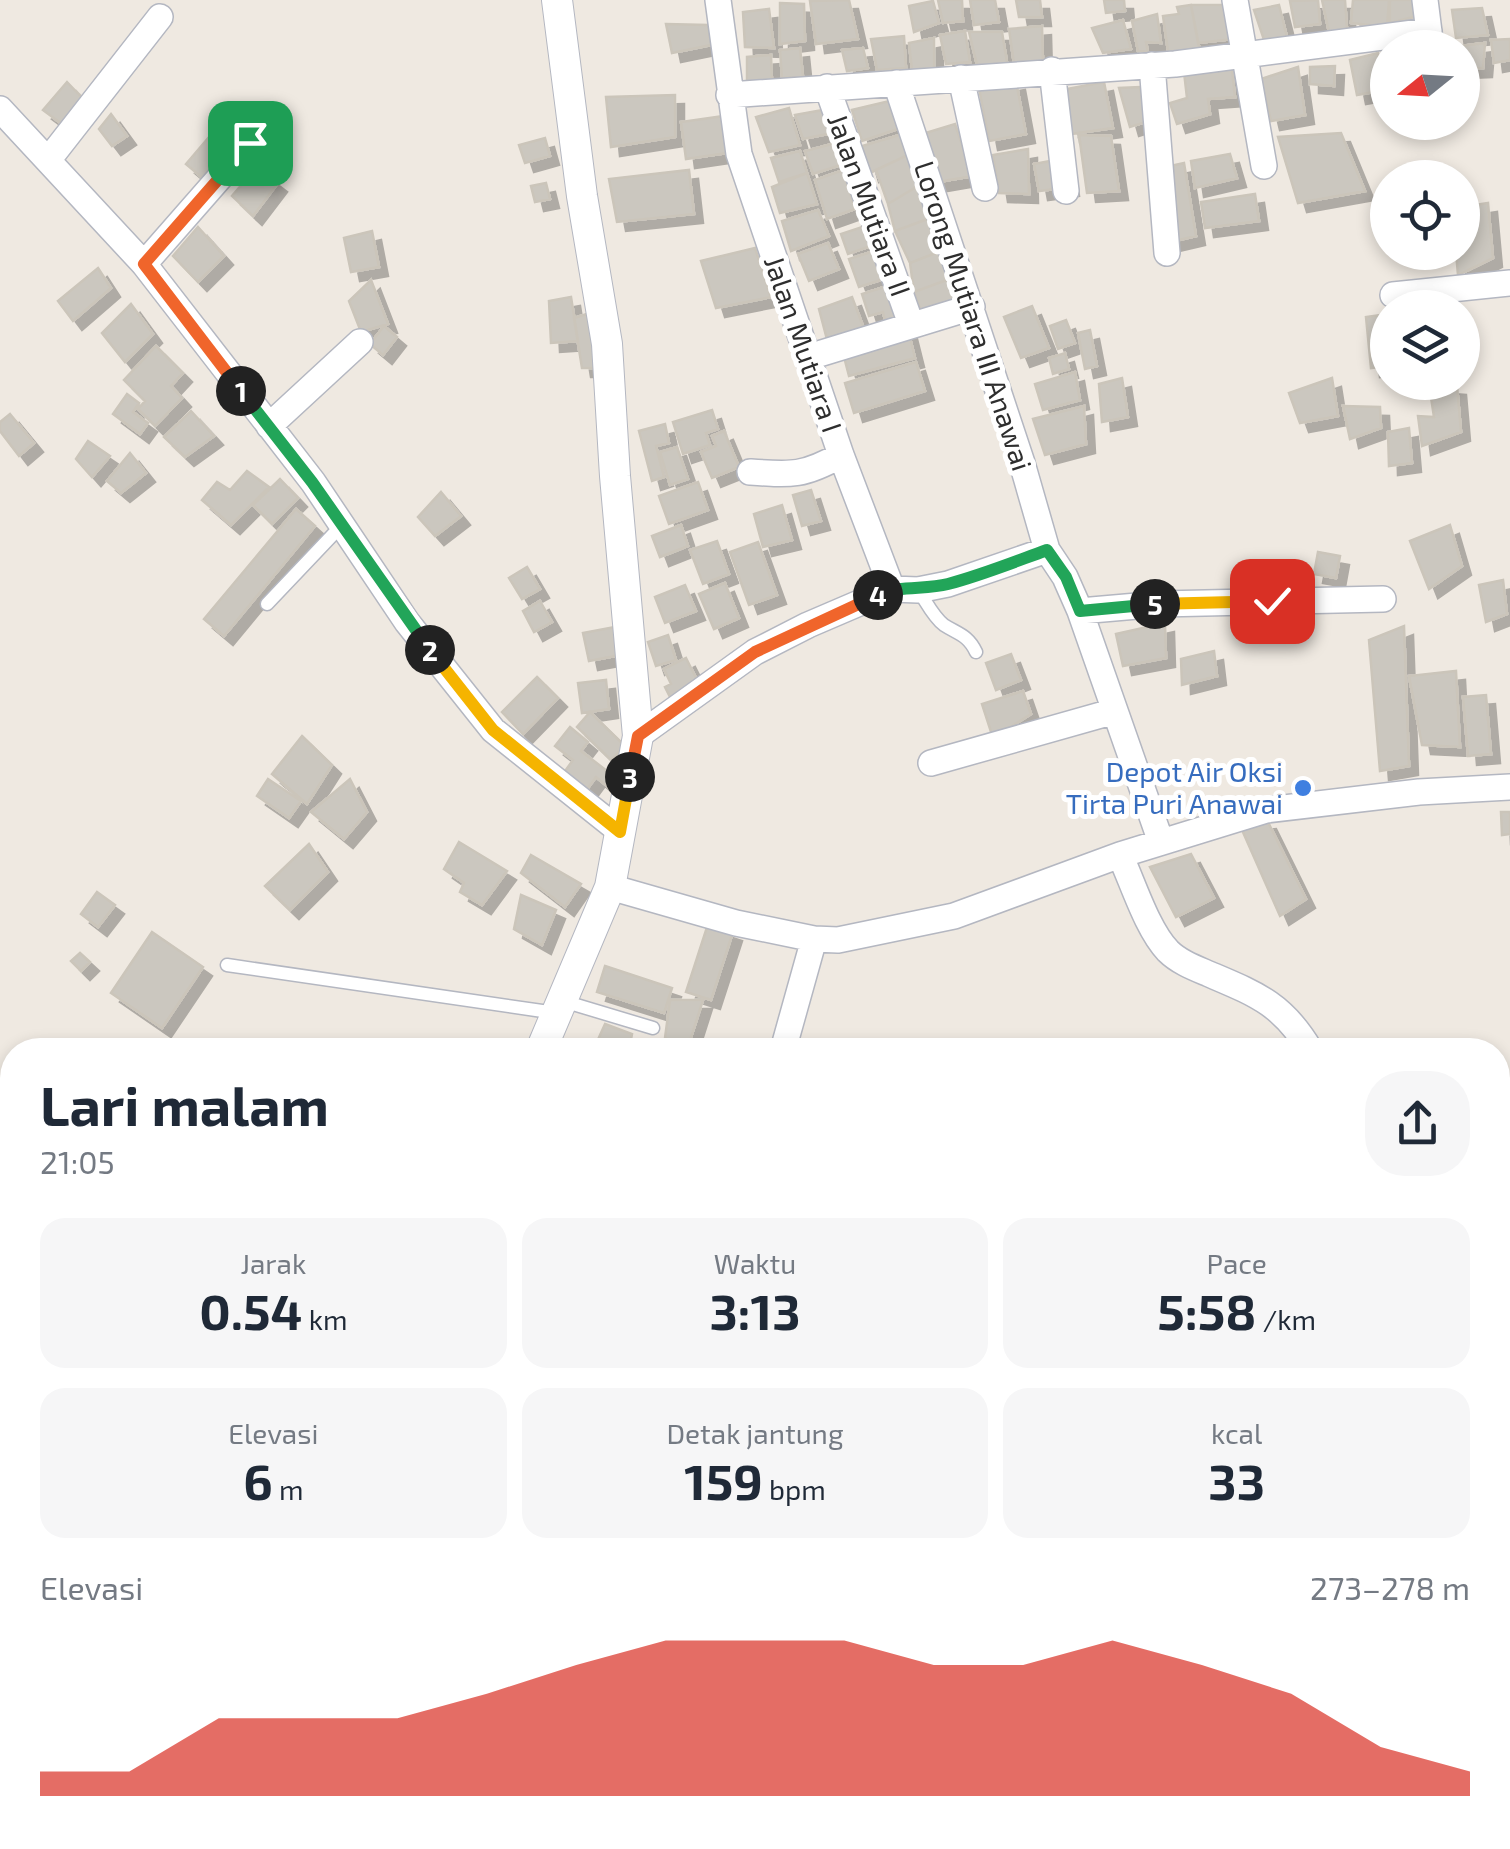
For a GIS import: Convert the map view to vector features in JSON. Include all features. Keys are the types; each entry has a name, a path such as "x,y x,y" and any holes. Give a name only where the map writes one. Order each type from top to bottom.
{"street":[{"path":"546,1038 610,888 638,736 607,344 582,196 557,0"},
{"name":"Jalan Mutiara I","path":"718,0 738,154 841,455 905,589"},
{"path":"1235,0 1264,166"},
{"path":"1424,0 1429,30"},
{"path":"49,159 160,16"},
{"path":"729,94 1152,65 1370,44"},
{"path":"1152,65 1167,252"},
{"path":"1052,70 1066,191"},
{"path":"961,78 986,188"},
{"name":"Lorong Mutiara III Anawai","path":"896,83 972,307 1047,550 1066,577 1080,611 1160,842"},
{"name":"Jalan Mutiara II","path":"827,87 911,324"},
{"path":"0,108 144,264 269,426 408,622 493,730 620,832"},
{"path":"144,264 250,143"},
{"path":"1443,290 1510,282"},
{"path":"809,357 972,307"},
{"path":"269,426 360,342"},
{"path":"750,472 794,475 841,455"},
{"path":"638,736 755,652 905,589 948,584 1047,550"},
{"path":"1080,611 1160,604 1383,599"},
{"path":"930,763 1115,712"},
{"path":"610,888 736,923 814,940 838,940 954,916 1120,855 1266,810 1419,792 1510,787"},
{"path":"1120,855 1143,908 1168,951 1186,964 1270,1003 1294,1023 1303,1038"},
{"path":"786,1038 814,940"}],"lane":[{"path":"266,604 342,525"},
{"path":"905,589 946,626 960,632 976,652"},
{"path":"228,965 558,1007 654,1028"}],"building":[{"path":"849,0 858,39 816,44 810,1"},
{"path":"938,0 962,0 963,21 943,23"},
{"path":"970,0 995,0 999,22 974,25"},
{"path":"1016,0 1040,0 1042,17 1019,17"},
{"path":"1104,0 1124,0 1125,11 1106,13"},
{"path":"1318,0 1320,24 1295,27 1290,1"},
{"path":"1322,0 1345,0 1347,29 1329,32"},
{"path":"1353,0 1389,0 1387,27 1351,23"},
{"path":"1390,0 1419,0 1421,15 1390,23"},
{"path":"933,1 939,23 914,32 909,6"},
{"path":"780,3 804,4 805,41 780,44"},
{"path":"1191,5 1200,51 1169,58 1163,16 1179,14 1177,7"},
{"path":"1191,5 1234,5 1234,39 1198,43"},
{"path":"1279,5 1287,37 1264,40 1254,10"},
{"path":"1482,8 1488,35 1480,36 1480,30 1455,30 1452,10"},
{"path":"769,9 774,48 745,47 743,12"},
{"path":"1157,14 1161,43 1146,42 1148,52 1138,51 1132,21"},
{"path":"1123,20 1131,49 1103,53 1092,28"},
{"path":"666,24 708,25 711,45 672,53"},
{"path":"1042,26 1043,62 1014,64 1009,29"},
{"path":"965,31 970,62 946,64 940,35"},
{"path":"969,32 1002,32 1008,68 978,69"},
{"path":"904,36 906,68 877,70 871,39"},
{"path":"934,38 934,72 912,70 909,43"},
{"path":"1510,39 1510,60 1494,63 1491,40"},
{"path":"1485,43 1483,68 1480,68 1480,44"},
{"path":"800,48 803,77 782,78 780,50"},
{"path":"863,48 868,68 847,71 842,50"},
{"path":"771,55 772,82 747,86 747,57"},
{"path":"1370,55 1370,93 1357,95 1350,60"},
{"path":"1231,62 1235,97 1208,99 1210,114 1177,124 1170,103 1187,98 1184,72"},
{"path":"1335,66 1334,86 1310,84 1310,67"},
{"path":"1298,67 1305,115 1271,121 1261,79"},
{"path":"1016,81 1026,134 989,141 979,88"},
{"path":"67,82 87,103 66,127 43,110"},
{"path":"1104,82 1113,128 1071,134 1062,90"},
{"path":"1140,87 1146,122 1130,127 1119,88"},
{"path":"675,95 675,137 611,147 606,97"},
{"path":"898,99 904,127 862,141 852,110"},
{"path":"789,108 800,145 769,152 756,117"},
{"path":"823,110 832,133 803,139 795,115"},
{"path":"111,114 127,136 112,146 99,129"},
{"path":"724,116 734,152 686,159 681,122"},
{"path":"955,124 973,176 938,182 922,134"},
{"path":"906,133 912,153 870,173 862,146"},
{"path":"1341,133 1365,191 1298,203 1278,137"},
{"path":"1079,135 1111,136 1119,191 1087,193"},
{"path":"209,137 227,154 205,180 186,164"},
{"path":"545,138 550,156 525,163 519,145"},
{"path":"836,143 844,164 813,174 805,151"},
{"path":"1028,149 1029,194 999,193 993,155"},
{"path":"800,151 807,173 779,182 771,158"},
{"path":"912,153 923,183 888,204 876,170"},
{"path":"1230,154 1237,178 1195,188 1191,161"},
{"path":"1066,158 1070,187 1039,191 1034,164"},
{"path":"1184,163 1196,236 1162,244 1152,170"},
{"path":"257,167 278,183 253,216 232,196"},
{"path":"689,170 694,214 617,222 609,179"},
{"path":"843,170 855,209 827,219 815,180"},
{"path":"807,173 817,204 780,213 772,187"},
{"path":"546,183 550,199 535,202 531,186"},
{"path":"923,183 933,217 895,231 888,204"},
{"path":"1255,194 1259,221 1205,228 1201,202"},
{"path":"1488,203 1493,258 1480,264 1480,204"},
{"path":"818,210 829,236 791,251 782,221"},
{"path":"933,217 946,249 910,263 895,231"},
{"path":"865,226 871,246 848,254 841,234"},
{"path":"198,227 224,256 198,282 173,256"},
{"path":"372,231 379,267 351,272 344,238"},
{"path":"828,243 839,269 809,281 798,254"},
{"path":"755,248 771,297 716,308 701,261"},
{"path":"946,249 955,277 914,292 910,263"},
{"path":"877,250 887,278 859,287 849,259"},
{"path":"98,268 111,288 73,321 58,301"},
{"path":"955,277 963,309 923,317 914,292"},
{"path":"371,280 388,324 361,332 349,301"},
{"path":"887,286 906,319 886,325 883,312 869,316 862,294"},
{"path":"571,297 578,341 551,343 549,301"},
{"path":"852,297 866,334 829,347 819,309"},
{"path":"131,304 153,334 125,362 102,333"},
{"path":"1032,306 1049,348 1021,358 1004,317"},
{"path":"593,312 600,368 582,368 574,318"},
{"path":"1370,316 1370,358 1366,317"},
{"path":"1066,320 1075,343 1058,349 1050,326"},
{"path":"384,326 397,337 383,355 370,344"},
{"path":"908,330 915,358 849,376 842,349"},
{"path":"1090,330 1097,366 1085,369 1078,333"},
{"path":"156,346 183,373 171,386 182,398 155,426 138,409 145,401 124,380"},
{"path":"1065,353 1069,369 1053,374 1049,358"},
{"path":"916,362 925,391 854,413 845,383"},
{"path":"1075,372 1080,400 1043,410 1035,384"},
{"path":"1122,378 1128,417 1102,422 1099,384"},
{"path":"1332,378 1338,416 1300,423 1289,393"},
{"path":"127,394 139,403 133,412 148,423 140,434 113,414"},
{"path":"1431,400 1458,400 1461,432 1422,446 1418,416 1434,417"},
{"path":"1084,406 1086,444 1045,455 1033,419"},
{"path":"1343,406 1380,407 1381,428 1350,439"},
{"path":"712,410 718,429 706,433 710,445 683,454 673,422"},
{"path":"191,411 214,436 185,457 164,437"},
{"path":"10,414 34,443 19,456 0,431 0,422"},
{"path":"665,424 669,443 656,446 664,477 652,481 639,431"},
{"path":"1409,428 1412,463 1389,466 1388,432"},
{"path":"724,431 739,467 712,478 701,452 716,446 712,436"},
{"path":"88,441 110,456 92,477 76,459"},
{"path":"677,447 688,479 670,485 660,452"},
{"path":"130,453 146,473 121,493 107,481"},
{"path":"247,471 269,487 231,525 202,500 217,482 230,490"},
{"path":"280,479 298,498 272,524 253,505"},
{"path":"698,482 708,510 669,524 659,496"},
{"path":"811,490 821,521 802,526 793,495"},
{"path":"441,492 461,516 435,536 418,517"},
{"path":"782,505 792,540 763,547 754,514"},
{"path":"296,509 315,526 224,636 204,619"},
{"path":"681,525 688,546 660,557 652,536"},
{"path":"1450,525 1462,566 1429,589 1410,541"},
{"path":"717,541 729,574 703,584 690,550"},
{"path":"758,542 777,595 749,605 730,552"},
{"path":"1318,552 1340,556 1336,578 1314,574"},
{"path":"527,567 540,589 522,599 509,578"},
{"path":"1503,580 1507,614 1486,622 1479,585"},
{"path":"725,583 739,618 714,629 699,594"},
{"path":"685,585 696,611 665,623 655,597"},
{"path":"540,601 552,622 534,632 523,611"},
{"path":"1165,623 1166,658 1123,666 1116,634"},
{"path":"1404,626 1409,766 1380,771 1369,640"},
{"path":"615,627 620,655 589,661 583,633"},
{"path":"668,635 676,660 656,666 648,642"},
{"path":"1214,651 1217,676 1182,685 1181,659"},
{"path":"1011,654 1021,680 996,690 986,663"},
{"path":"686,658 700,686 672,701 665,687 671,684 664,669"},
{"path":"1456,671 1460,747 1422,745 1409,676"},
{"path":"537,677 558,698 523,734 502,712"},
{"path":"606,680 609,709 582,713 578,683"},
{"path":"1023,691 1031,714 993,738 982,704"},
{"path":"1486,695 1491,754 1468,756 1463,697"},
{"path":"590,712 625,746 611,760 577,727"},
{"path":"570,727 588,742 581,751 620,781 613,791 596,777 585,792 563,774 573,760 555,746"},
{"path":"302,736 332,765 307,804 272,774"},
{"path":"268,779 301,801 289,818 257,796"},
{"path":"350,779 367,812 344,839 311,812"},
{"path":"1501,812 1510,812 1510,834 1502,835"},
{"path":"1267,820 1306,899 1280,916 1239,823"},
{"path":"459,842 507,871 482,905 460,892 464,883 444,869"},
{"path":"309,844 328,872 290,910 265,886"},
{"path":"1191,854 1214,898 1176,917 1150,867"},
{"path":"531,855 581,884 565,907 521,873"},
{"path":"97,892 115,905 98,927 81,914"},
{"path":"521,895 556,910 542,945 514,929"},
{"path":"708,924 733,932 711,1000 686,992"},
{"path":"152,932 203,967 162,1028 111,993"},
{"path":"80,953 90,962 81,971 71,961"},
{"path":"605,966 672,988 664,1013 597,992"},
{"path":"670,1000 703,1000 691,1038 665,1038"},
{"path":"605,1024 632,1034 631,1038 599,1038"}],"place":[{"name":"Depot Air Oksi Tirta Puri Anawai","path":"1303,788"}],"route":[{"path":"250,143 144,264 312,482 408,622 493,730 620,832 638,736 755,652 892,588 918,590 948,584 1047,550 1066,577 1080,611 1272,601"}]}
